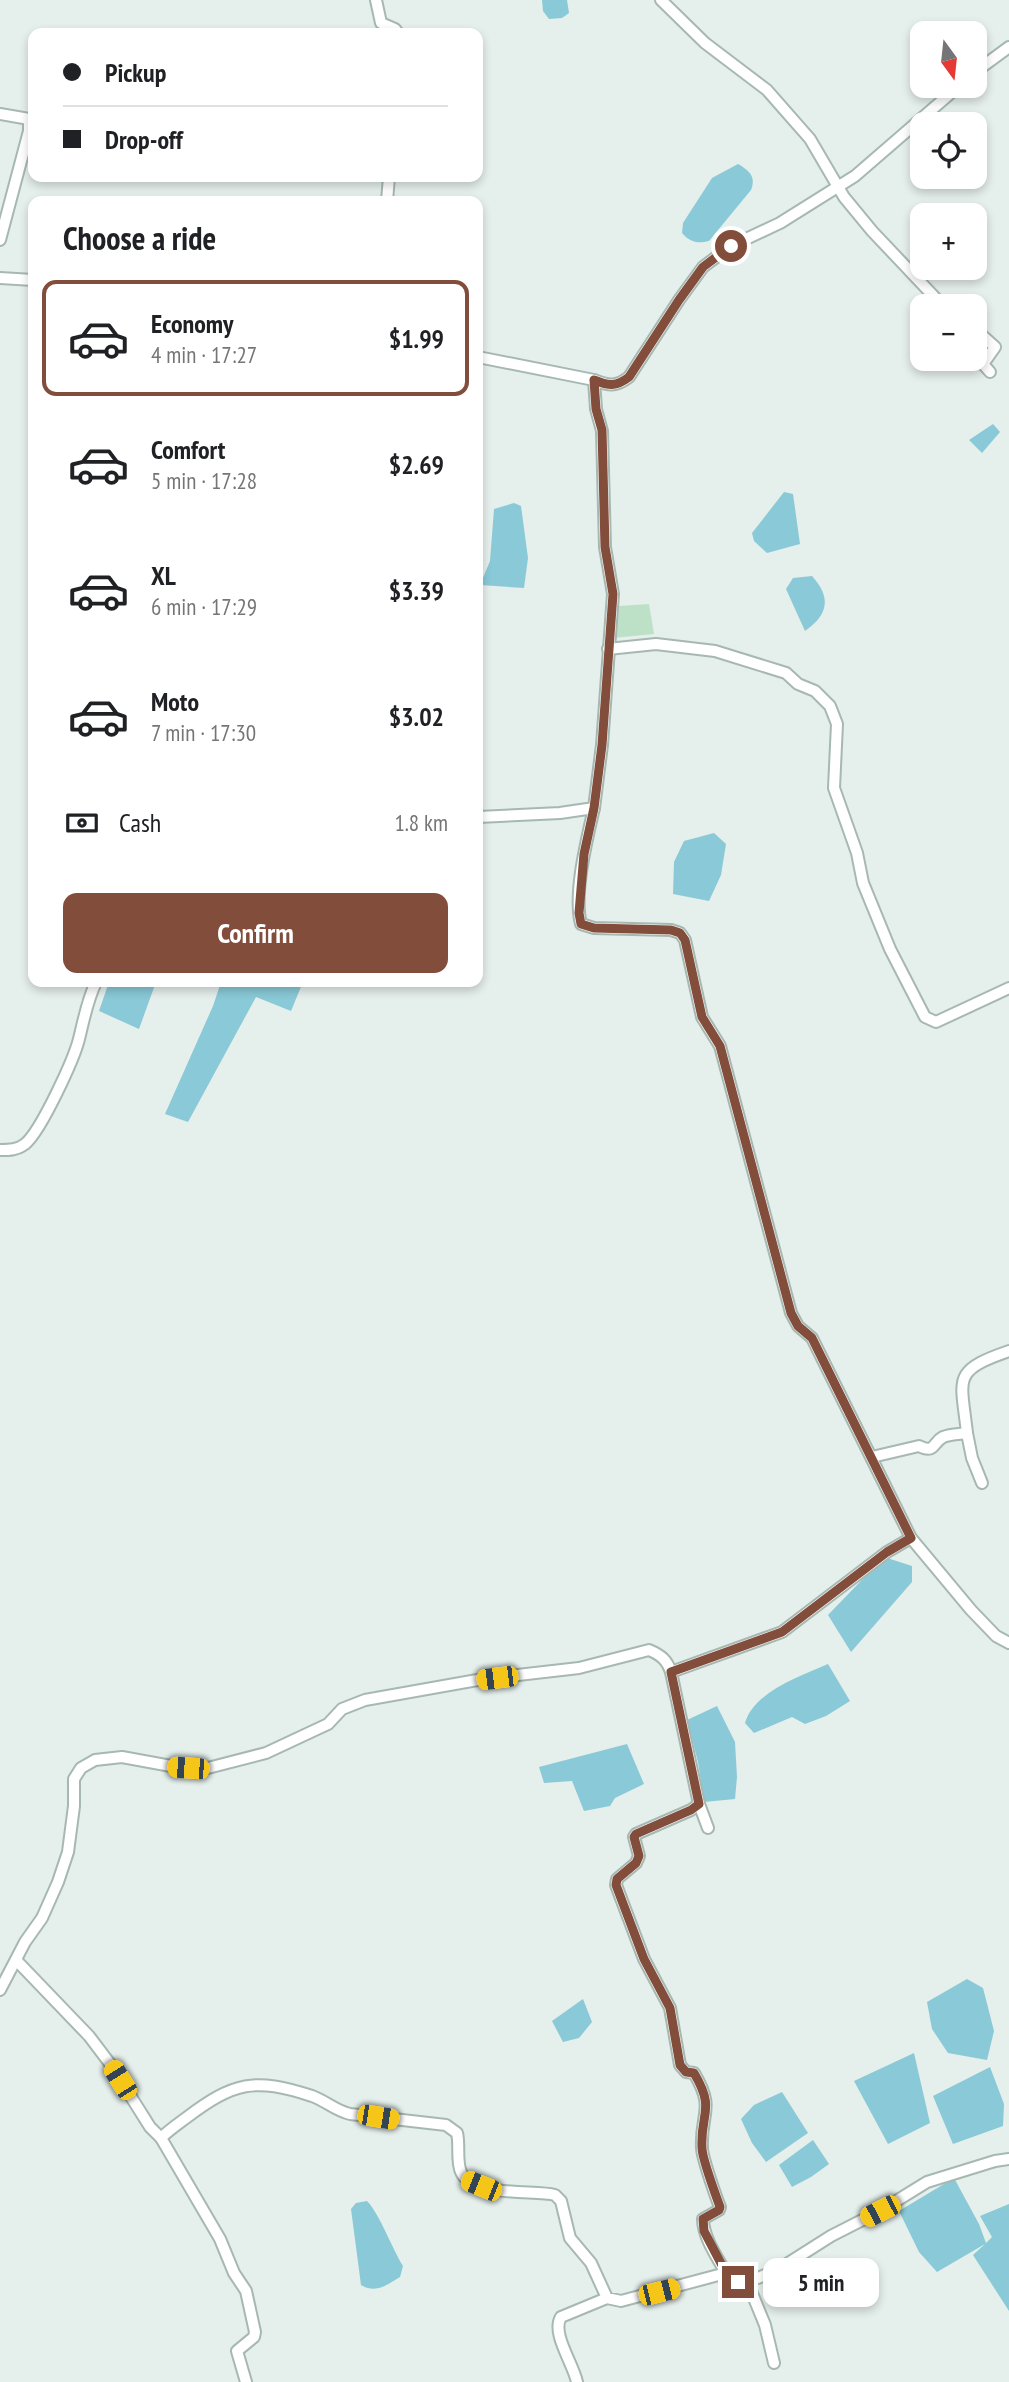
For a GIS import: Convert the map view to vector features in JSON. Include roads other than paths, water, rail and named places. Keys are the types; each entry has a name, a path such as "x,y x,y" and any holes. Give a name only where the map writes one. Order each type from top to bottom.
{"street":[{"path":"376,0 381,23 393,28"},
{"path":"661,0 705,43 767,90 810,139 844,197 932,294"},
{"path":"987,63 1009,47"},
{"path":"483,358 594,380 609,386 620,384 629,377 703,267 731,246 779,223 855,176 946,98"},
{"path":"0,114 28,119"},
{"path":"0,240 28,135"},
{"path":"0,278 28,280"},
{"path":"987,340 995,347 987,358"},
{"path":"594,380 596,409 602,430 605,547 613,594 602,745 594,808 584,854 579,913 581,924 594,928 671,930 680,933 685,940 702,1017 720,1046 791,1313 798,1326 812,1338 911,1538 971,1610 996,1636 1009,1643"},
{"path":"608,649 656,644 715,651 786,673 798,684 815,691 830,706 837,724 834,788 857,853 863,883 890,949 925,1017 936,1022 1009,988"},
{"path":"483,817 560,813 594,808"},
{"path":"0,1150 15,1150 24,1145 40,1126 76,1048 83,1013 94,987"},
{"path":"982,1483 972,1458 967,1433 962,1385 964,1374 977,1364 1009,1351"},
{"path":"872,1457 919,1446 926,1450 943,1437 967,1433"},
{"path":"671,1672 782,1632 887,1552 911,1538"},
{"path":"0,1990 25,1942 42,1918 61,1872 68,1852 76,1773 95,1760 122,1757 204,1769 266,1753 328,1724 342,1709 365,1700 483,1679 579,1668 649,1650 667,1661 671,1672 699,1804 708,1828"},
{"path":"699,1804 636,1834 634,1837 639,1856 636,1863 617,1879 616,1885 644,1959 670,2008 680,2065 686,2072 694,2073 703,2088 708,2105 702,2151 720,2208 702,2222 704,2231 729,2278 738,2282 747,2281 779,2269 831,2235 880,2211 927,2182 1009,2159"},
{"path":"16,1960 89,2036 111,2066 150,2127 161,2138 220,2239 234,2273 246,2291 255,2332 254,2337 237,2351 246,2382"},
{"path":"161,2138 220,2093 254,2084 293,2090 323,2100 340,2112 446,2125 457,2133 461,2172 468,2180 495,2191 555,2195 561,2201 570,2238 591,2263 607,2298"},
{"path":"577,2382 558,2334 561,2317 607,2298 621,2301 726,2273"},
{"path":"747,2281 765,2325 774,2363"}],"water":[{"path":"542,0 567,0 569,13 562,18 549,19 543,11"},
{"path":"738,164 751,175 751,190 709,241 694,242 682,233 683,223 712,178"},
{"path":"993,424 1000,432 982,453 969,440"},
{"path":"784,492 793,494 800,544 767,553 754,541 752,533"},
{"path":"514,503 521,506 528,558 524,588 483,585 490,561 494,509"},
{"path":"812,576 822,591 825,605 819,618 805,631 786,589 793,578"},
{"path":"714,833 726,844 721,875 709,901 673,894 674,862 684,841"},
{"path":"107,987 154,987 139,1029 99,1011"},
{"path":"219,987 301,987 291,1011 256,997 188,1122 165,1114"},
{"path":"884,1557 912,1566 912,1582 851,1652 828,1615"},
{"path":"828,1664 850,1701 826,1716 805,1724 792,1717 754,1733 745,1723 758,1702 779,1686"},
{"path":"717,1706 735,1742 735,1799 704,1802 698,1762 687,1720"},
{"path":"627,1744 644,1784 615,1798 610,1806 584,1811 572,1781 544,1783 539,1767"},
{"path":"967,1979 983,1988 994,2031 987,2060 948,2053 932,2029 927,2002"},
{"path":"583,1999 592,2022 579,2038 563,2042 552,2021"},
{"path":"914,2053 930,2123 888,2144 854,2081"},
{"path":"990,2067 1004,2104 1003,2126 953,2144 933,2096"},
{"path":"782,2092 808,2133 766,2162 752,2143 741,2119 754,2105"},
{"path":"813,2140 829,2164 792,2187 779,2165"},
{"path":"954,2178 979,2224 986,2243 992,2237 980,2216 1009,2204 1009,2311 973,2255 985,2244 937,2272 919,2252 899,2211"},
{"path":"367,2201 403,2266 400,2277 376,2289 361,2285 351,2209 356,2203"}]}
